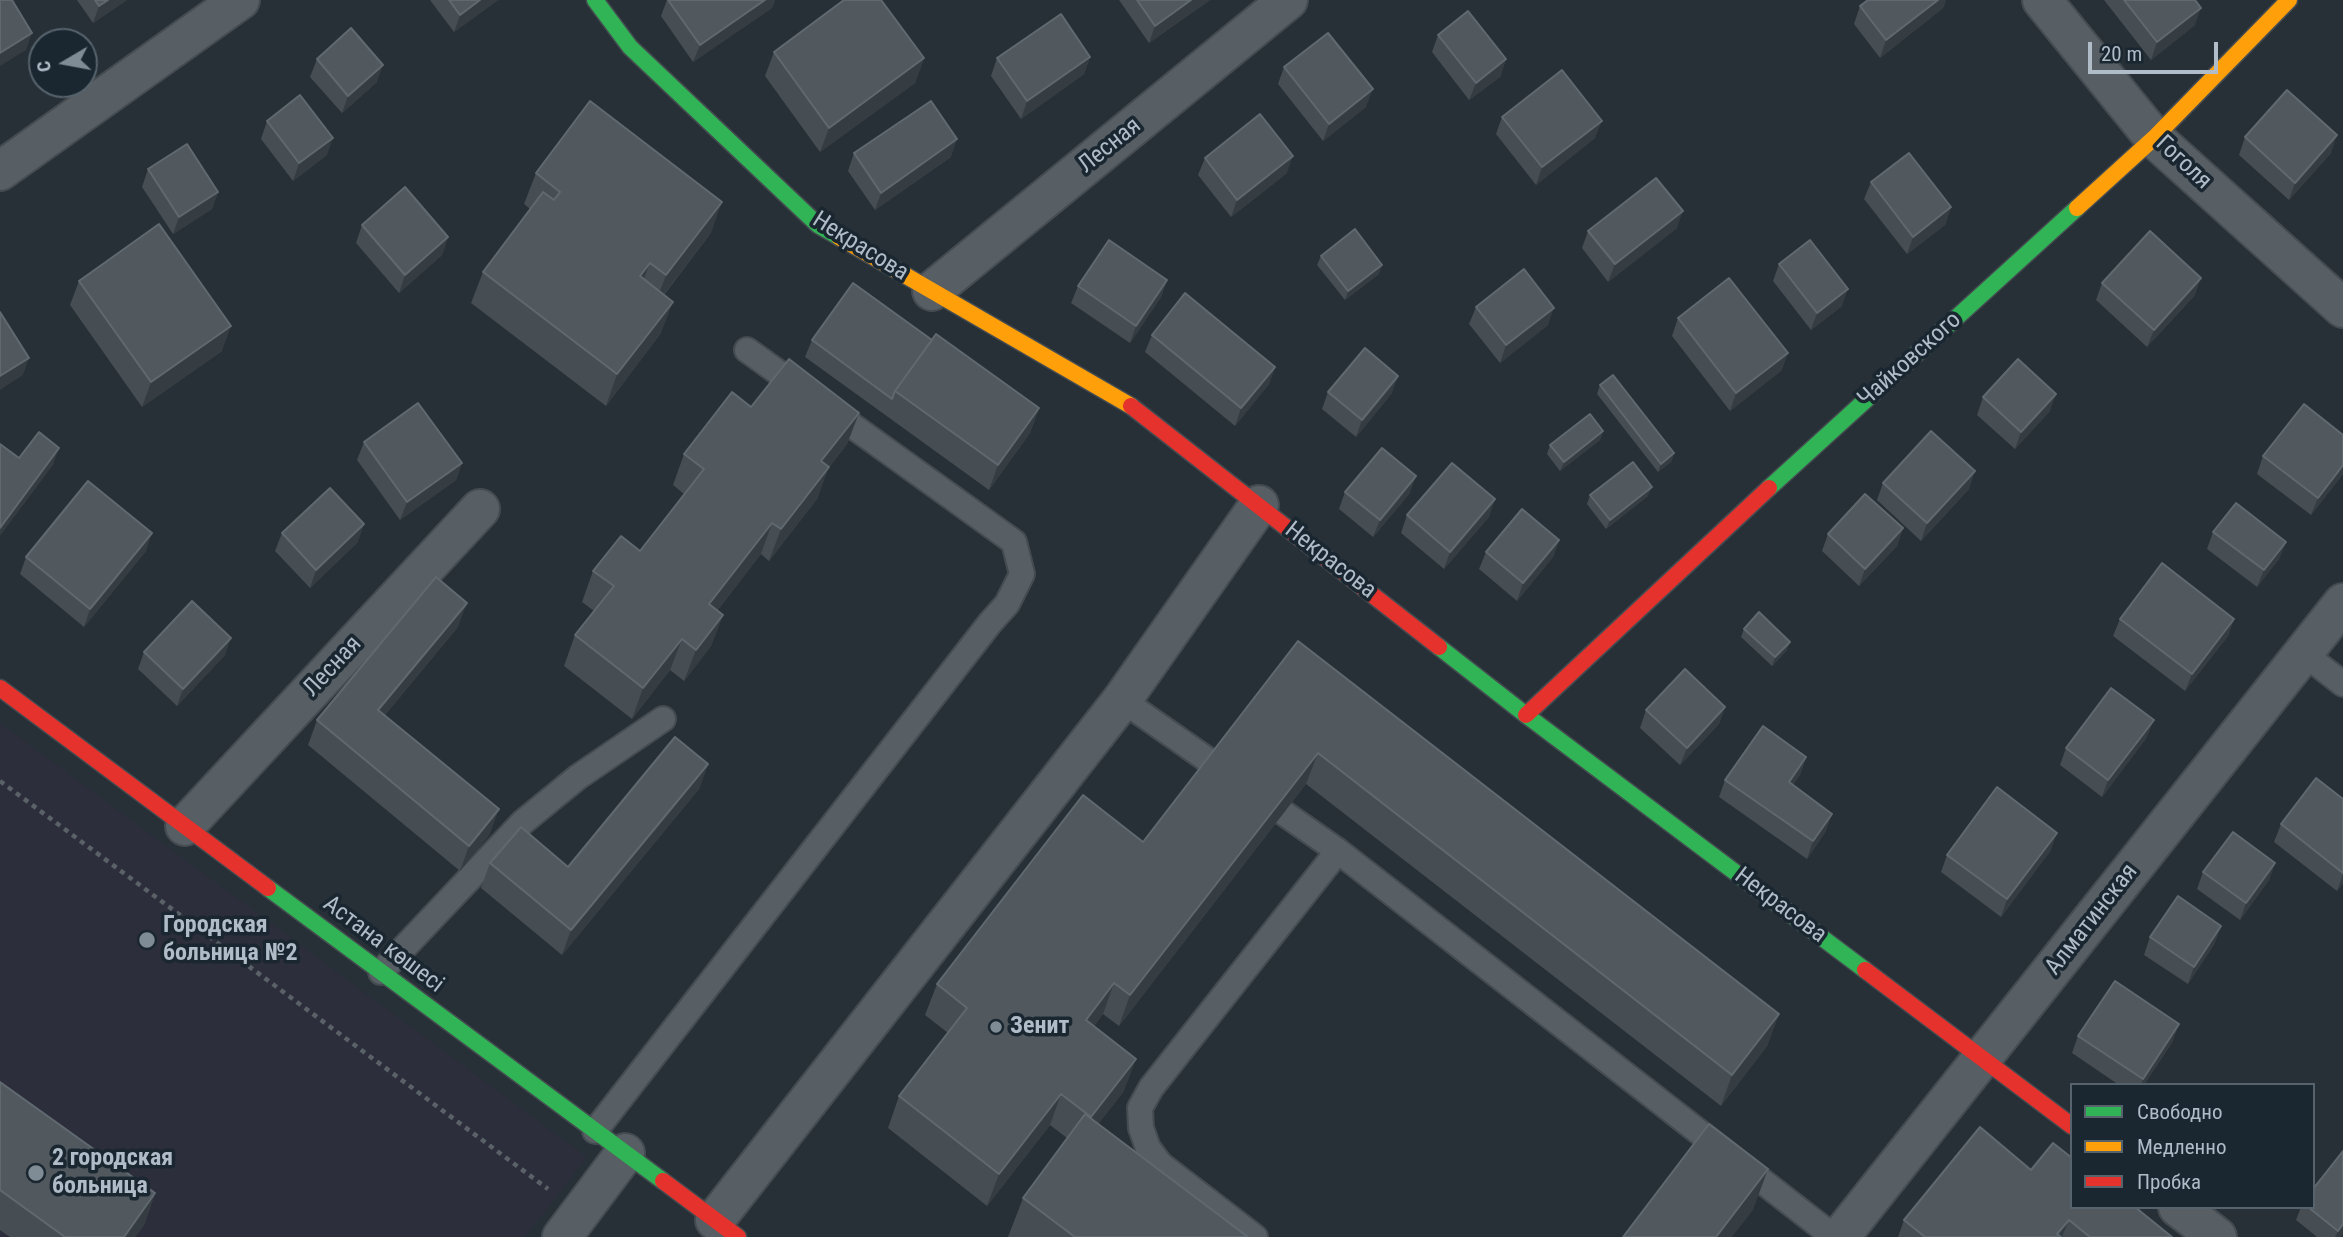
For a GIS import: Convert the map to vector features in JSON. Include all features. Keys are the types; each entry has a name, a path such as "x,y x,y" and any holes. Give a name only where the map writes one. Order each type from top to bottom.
{"street":[{"path":"0,171 240,0"},
{"name":"Некрасова","path":"594,0 631,47 818,225 1137,409 1526,715 2070,1124"},
{"name":"Лесная","path":"932,291 1287,0"},
{"name":"Гоголя","path":"2042,0 2154,138 2343,308"},
{"name":"Чайковского","path":"1526,715 1754,502 2154,138 2289,0"},
{"path":"727,1228 1122,700 1259,505"},
{"name":"Лесная","path":"185,826 480,509"},
{"name":"Алматинская","path":"1840,1237 2343,603"},
{"name":"Астана көшесі","path":"0,688 727,1228"},
{"path":"571,1225 610,1142"},
{"path":"2181,1209 2217,1237"}],"lane":[{"path":"610,1142 990,623 1007,604 1022,574 1014,542 747,350"},
{"path":"2303,653 2343,684"},
{"path":"1122,700 1338,851 1834,1237"},
{"path":"381,972 523,822 578,778 663,719"},
{"path":"1255,1237 1160,1164 1144,1138 1140,1108 1151,1088 1338,851"}],"path":[{"path":"0,781 571,1225"}],"shaded area":[{"name":"Городская больница №2","path":"0,723 587,1157 525,1237 0,1237"}],"building":[{"path":"0,0 12,0 29,28 28,36 0,53"},
{"path":"95,0 108,0 99,6"},
{"path":"449,0 480,0 460,15"},
{"path":"668,0 765,0 700,45"},
{"path":"844,0 881,0 924,58 829,128 774,52"},
{"path":"1137,0 1191,0 1155,26"},
{"path":"1868,0 1938,0 1886,40 1860,6"},
{"path":"2124,0 2195,0 2201,8 2157,42"},
{"path":"1468,11 1506,59 1476,83 1438,35"},
{"path":"1061,14 1090,57 1027,101 997,58"},
{"path":"351,28 383,65 348,96 317,59"},
{"path":"1328,33 1373,89 1329,124 1284,67"},
{"path":"1562,70 1602,121 1542,167 1502,117"},
{"path":"2287,90 2337,135 2295,183 2245,137"},
{"path":"300,95 333,138 299,163 267,121"},
{"path":"590,101 722,202 666,275 650,263 640,276 673,302 617,374 483,272 543,192 554,200 560,192 536,173"},
{"path":"931,101 957,139 881,193 854,153"},
{"path":"1260,114 1293,156 1237,200 1205,158"},
{"path":"187,144 218,192 179,217 148,169"},
{"path":"1909,153 1951,207 1913,237 1871,182"},
{"path":"1656,178 1683,211 1615,264 1588,231"},
{"path":"405,187 448,237 405,275 362,225"},
{"path":"159,224 231,326 151,382 79,281"},
{"path":"1355,229 1382,265 1348,291 1321,256"},
{"path":"2150,231 2201,278 2154,330 2102,283"},
{"path":"1109,240 1167,280 1136,326 1078,286"},
{"path":"1810,240 1848,289 1817,313 1779,264"},
{"path":"1524,269 1554,308 1506,345 1476,307"},
{"path":"1729,278 1788,353 1736,393 1678,318"},
{"path":"853,283 932,340 892,399 812,340"},
{"path":"1185,293 1275,367 1241,408 1152,335"},
{"path":"0,312 29,358 0,376"},
{"path":"936,334 1039,408 998,465 895,391"},
{"path":"1365,348 1398,376 1362,420 1328,392"},
{"path":"789,359 859,413 821,461 829,467 781,529 772,523 709,604 723,615 696,650 682,639 643,688 575,635 614,586 593,571 621,536 640,551 704,469 684,454 732,392 751,407"},
{"path":"2018,359 2056,394 2021,432 1983,397"},
{"path":"1613,375 1674,453 1661,464 1600,385"},
{"path":"418,403 462,463 407,502 364,442"},
{"path":"2304,404 2343,435 2343,465 2318,498 2263,456"},
{"path":"1590,414 1603,431 1564,462 1550,445"},
{"path":"1931,431 1975,471 1927,523 1883,483"},
{"path":"39,432 59,448 0,528 0,444 19,458"},
{"path":"1382,448 1416,476 1380,520 1345,492"},
{"path":"1633,462 1652,487 1610,520 1590,495"},
{"path":"1452,463 1495,499 1450,552 1407,515"},
{"path":"88,481 152,533 90,609 26,557"},
{"path":"330,488 364,524 316,570 282,533"},
{"path":"1865,494 1903,528 1865,569 1828,534"},
{"path":"2236,503 2286,542 2264,570 2213,532"},
{"path":"1522,509 1559,540 1523,583 1486,552"},
{"path":"2162,563 2234,619 2192,674 2120,619"},
{"path":"436,577 467,603 378,710 499,809 469,846 317,720"},
{"path":"192,601 231,638 183,689 144,652"},
{"path":"1759,612 1790,642 1775,657 1744,629"},
{"path":"1298,641 1779,1014 1732,1075 1318,753 1130,995 1114,983 1086,1020 1136,1059 1091,1117 1061,1094 999,1174 899,1096 967,1008 937,984 1083,795 1143,842"},
{"path":"1685,669 1725,707 1687,748 1646,710"},
{"path":"2111,688 2154,720 2108,780 2066,748"},
{"path":"1763,726 1806,757 1789,782 1832,814 1813,841 1725,780"},
{"path":"675,737 708,764 571,930 490,863 521,827 568,867"},
{"path":"2316,778 2343,799 2343,873 2281,824"},
{"path":"1997,787 2057,833 2007,899 1947,855"},
{"path":"2233,832 2275,863 2246,903 2203,872"},
{"path":"2178,896 2221,926 2194,967 2150,937"},
{"path":"2115,981 2179,1024 2143,1079 2078,1036"},
{"path":"0,1082 155,1193 124,1237 65,1237 0,1190"},
{"path":"1085,1114 1248,1237 1075,1237 1023,1198"},
{"path":"1709,1124 1768,1169 1716,1237 1623,1237"},
{"path":"1980,1127 2031,1170 2053,1143 2070,1156 2070,1209 2137,1209 2172,1237 2090,1237 2069,1220 2057,1234 2061,1237 1925,1237 1904,1220"},
{"path":"2343,1151 2343,1224 2338,1231 2310,1209 2315,1209 2315,1186"}],"traffic: fast":[{"path":"595,0 630,47 818,225 839,237"},
{"path":"1769,488 2077,208"},
{"path":"1439,647 1865,970"},
{"path":"268,888 663,1181"}],"traffic: slow":[{"path":"2077,208 2154,138 2289,0"},
{"path":"839,237 1131,406"}],"traffic: jam":[{"path":"1131,406 1439,647"},
{"path":"1526,715 1769,488"},
{"path":"0,688 268,888"},
{"path":"1865,970 2070,1124"},
{"path":"663,1181 738,1237"}],"place":[{"name":"Городская больница №2","path":"147,940"},
{"name":"Зенит","path":"996,1027"},
{"name":"2 городская больница","path":"36,1173"}]}
